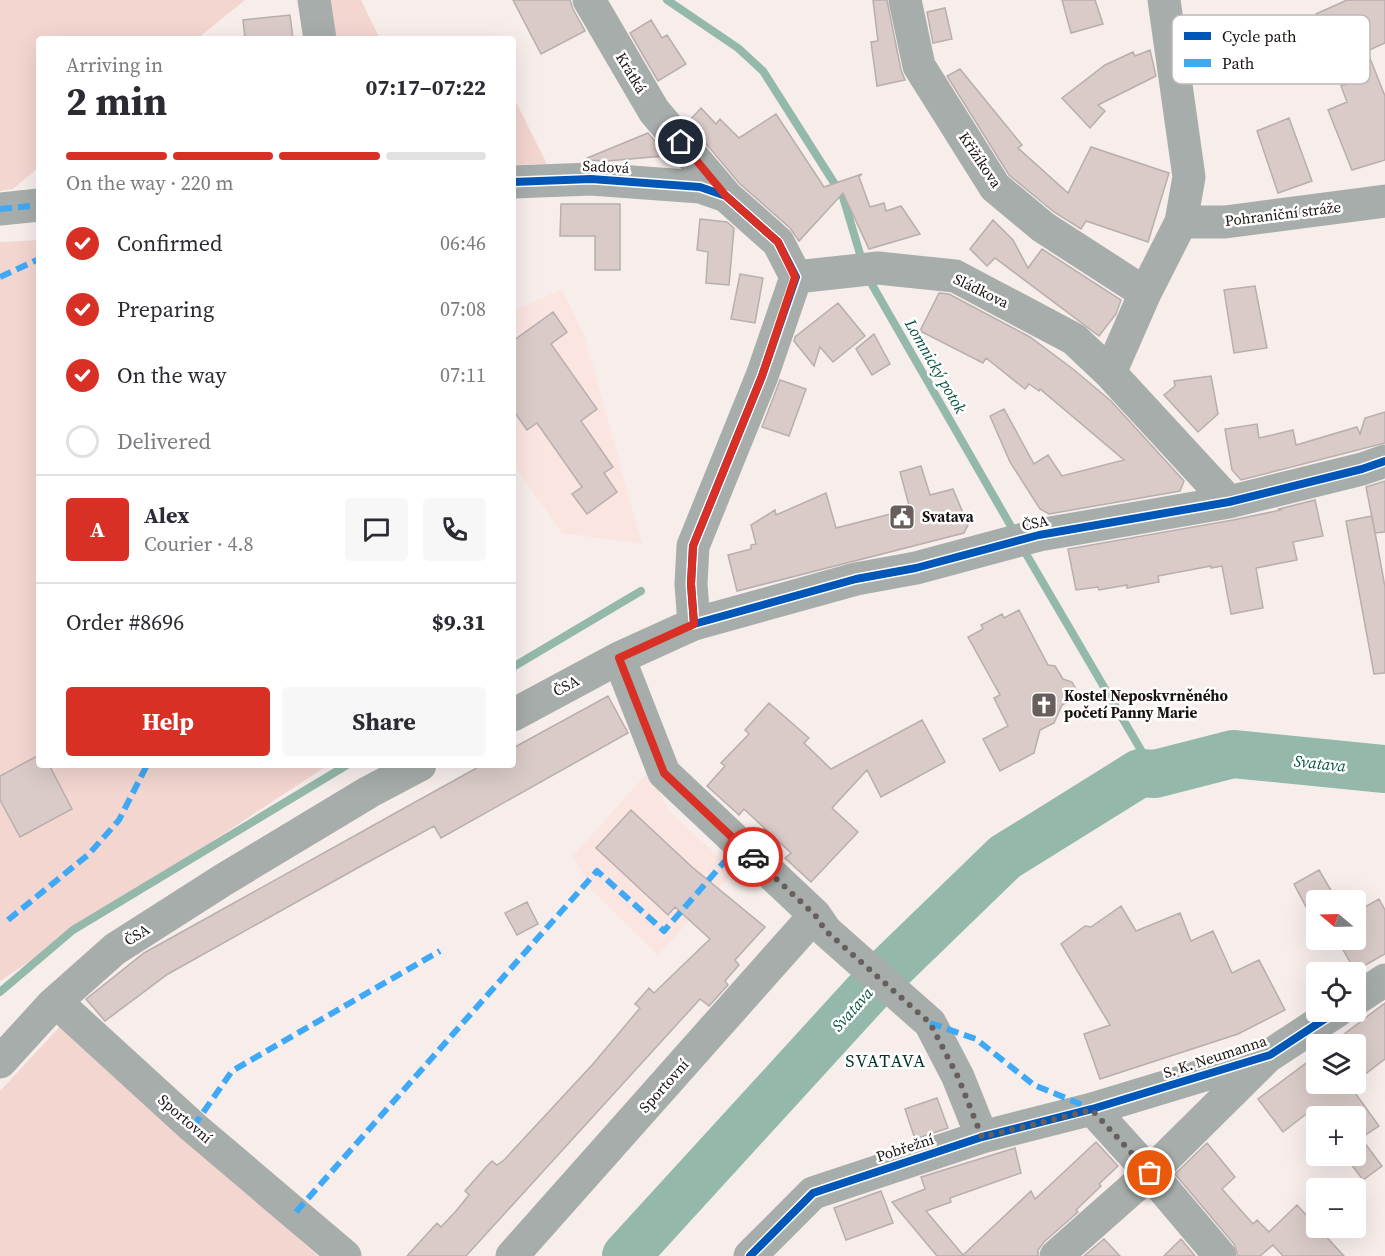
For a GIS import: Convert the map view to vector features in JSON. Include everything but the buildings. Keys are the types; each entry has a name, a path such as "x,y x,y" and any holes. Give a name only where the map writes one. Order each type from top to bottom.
{"street":[{"path":"314,0 320,36"},
{"name":"Krátká","path":"589,0 654,111 726,196"},
{"name":"Křižíkova","path":"905,0 919,66 995,187 1043,227 1145,293"},
{"path":"1164,0 1172,57"},
{"path":"1110,373 1145,293 1181,222 1189,177 1176,84"},
{"name":"Sadová","path":"516,182 591,179 700,187 726,196 778,242 795,277"},
{"name":"Pohraniční stráže","path":"1181,222 1225,222 1385,201"},
{"path":"0,210 36,205"},
{"name":"Sládkova","path":"795,277 878,268 955,276 1074,339 1110,373 1229,502"},
{"path":"694,624 691,584 693,546 762,376 795,277"},
{"name":"ČSA","path":"516,713 619,658 694,624 856,579 916,568 1003,544 1229,502 1362,469 1385,461"},
{"path":"619,658 664,773 820,923 930,1023 958,1077 982,1137"},
{"name":"ČSA","path":"0,1062 53,1004 114,949 330,816 415,768"},
{"name":"Sportovní","path":"512,1256 820,923"},
{"path":"1366,992 1385,980"},
{"name":"Sportovní","path":"53,1004 65,1010 193,1126 345,1256"},
{"name":"S. K. Neumanna","path":"1056,1256 1150,1173 1270,1055 1320,1022"},
{"name":"S. K. Neumanna","path":"1092,1110 1270,1055"},
{"path":"1092,1110 1150,1173 1220,1256"},
{"name":"Pobřežní","path":"750,1256 813,1193 982,1137 1092,1110"}],"shaded area":[{"path":"0,0 245,0 201,36 36,36 36,170 13,189 0,191"},
{"path":"323,0 361,0 379,36 329,36"},
{"path":"516,102 547,164 516,165"},
{"path":"36,240 36,768 323,768 0,981 0,242"},
{"path":"562,289 585,337 642,544 562,533 516,468 516,310"},
{"path":"649,771 669,811 734,871 658,955 591,889 573,856"},
{"path":"62,1024 318,1256 0,1256 0,1091"}],"waterway":[{"name":"Lomnický potok","path":"667,0 738,48 763,71 843,197 863,264"},
{"name":"Lomnický potok","path":"867,276 1016,535"},
{"name":"Lomnický potok","path":"1022,547 1155,774"},
{"path":"516,665 641,591"},
{"name":"Svatava","path":"626,1256 881,977 1005,857 1140,773 1155,774 1233,754 1385,769"},
{"path":"0,992 73,930 342,768"}],"marked path":[{"path":"0,209 36,205"},
{"path":"0,277 36,260"},
{"path":"8,920 89,854 119,820 145,768"},
{"path":"296,1212 597,871 664,931 740,844"},
{"path":"193,1127 232,1071 440,951"},
{"path":"930,1023 976,1039 1034,1085 1090,1108"}],"cycle path":[{"path":"516,182 591,179 700,187 726,196 778,242 796,277 762,376 693,546 691,584 694,624 856,579 916,568 1039,535 1229,502 1362,469 1385,461"},
{"path":"750,1256 813,1193 982,1137 1092,1109 1270,1055 1320,1022"}],"way so far":[{"path":"753,857 815,915 826,931 930,1023 958,1077 982,1137 1092,1110 1150,1173"}],"place":[{"name":"Svatava","path":"902,517"},
{"name":"Kostel Neposkvrněného početí Panny Marie","path":"1044,705"}],"district":[{"name":"SVATAVA","path":"886,1061"}],"route":[{"path":"681,142 726,196 778,242 795,277 762,376 693,546 691,584 694,624 619,658 626,682 664,773 753,857"}]}
